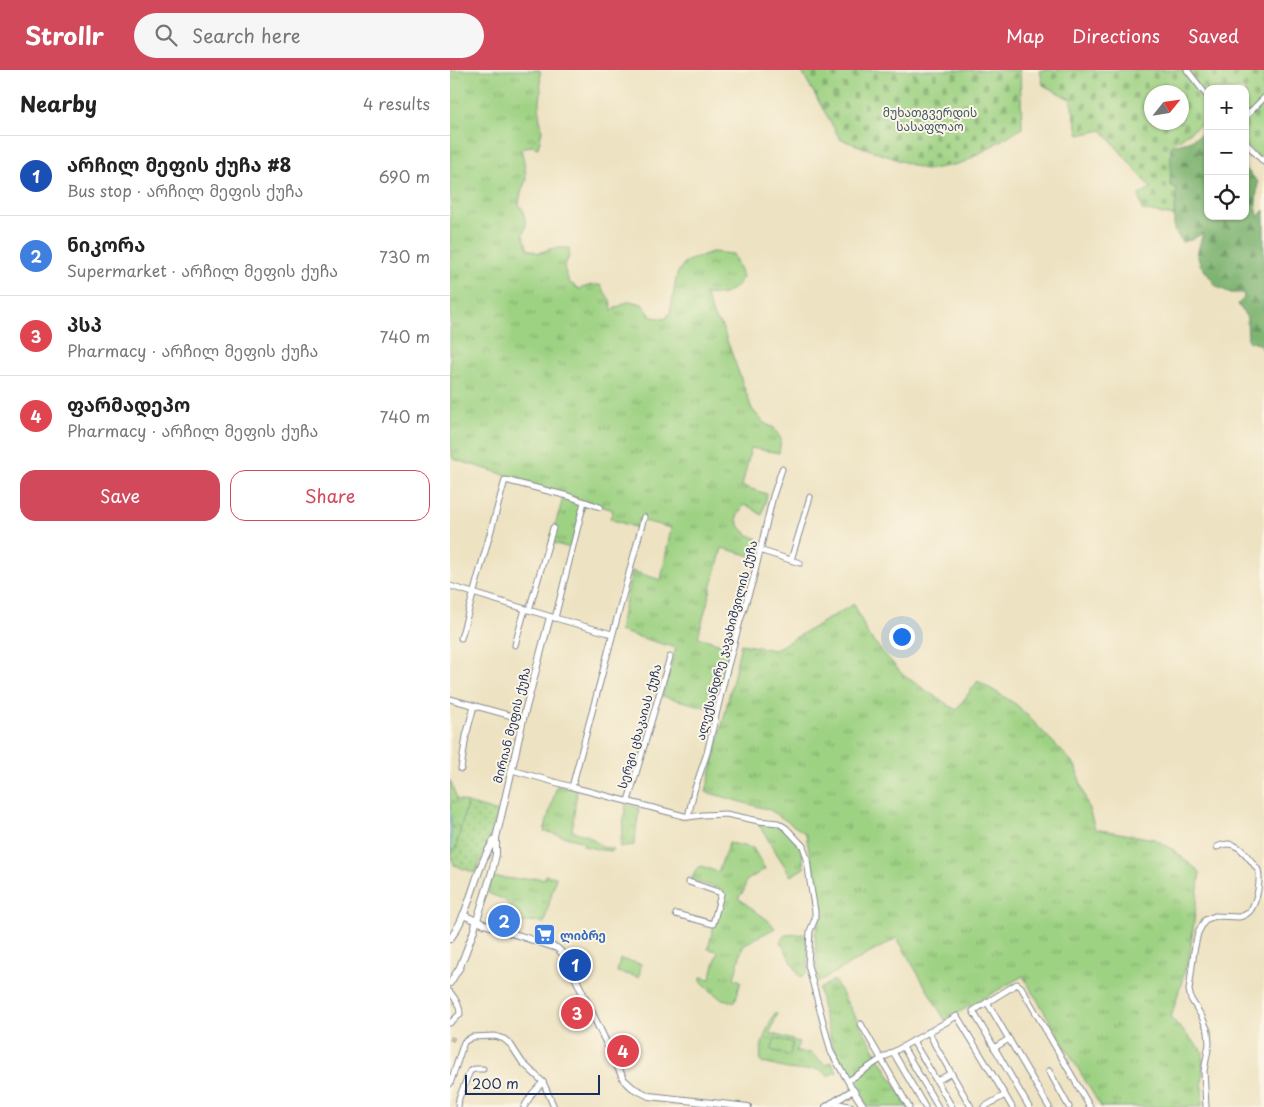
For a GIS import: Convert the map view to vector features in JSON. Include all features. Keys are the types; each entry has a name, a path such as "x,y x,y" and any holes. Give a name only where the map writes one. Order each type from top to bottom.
{"street":[{"path":"1187,70 1204,92"},
{"path":"1249,113 1264,98"},
{"path":"1249,146 1264,162"},
{"name":"ალექსანდრე ჯავახიშვილის ქუჩა","path":"688,817 694,791 707,753 726,673 753,580 759,550 782,468"},
{"path":"461,638 506,480 568,496 600,507"},
{"path":"791,560 810,497"},
{"path":"552,618 584,502"},
{"path":"572,787 644,517"},
{"path":"515,645 553,528"},
{"path":"759,550 800,562"},
{"path":"450,586 552,618 612,634"},
{"name":"მირიან მეფის ქუჩა","path":"450,984 460,967 488,888 496,854 496,838 524,719 552,618"},
{"name":"სერგი ცხაკაიას ქუჩა","path":"628,801 670,657"},
{"path":"450,699 524,719"},
{"path":"462,769 466,736 474,706"},
{"path":"512,770 688,817 726,814 778,823 786,828 803,846 807,859 816,919 810,931 808,965 831,1052 864,1107"},
{"name":"მირიან მეფის ქუჩა","path":"451,936 462,915 487,852 496,838"},
{"path":"1206,1107 1204,1071 1209,1044 1208,1031 1191,999 1189,990 1198,933 1205,920 1210,917 1239,917 1249,912 1256,896 1259,875 1258,870 1238,846 1232,843 1223,843 1217,847"},
{"path":"487,852 490,850 496,854"},
{"path":"676,914 713,924 722,894 689,882"},
{"path":"462,915 557,948 565,956 624,1080 633,1088 649,1096 748,1107"},
{"path":"1029,1107 973,1011 1017,984 1021,987 1090,1107"},
{"path":"450,992 460,1009 460,1014 450,1024"},
{"path":"987,1002 1048,1107"},
{"path":"848,1080 957,1016 1012,1107"},
{"path":"861,1024 909,1107"},
{"path":"929,1032 970,1107"},
{"path":"457,1041 464,1042 472,1038 501,1037 511,1045 522,1062 543,1082 554,1107"},
{"path":"994,1048 1009,1039"},
{"path":"913,1041 952,1107"},
{"path":"450,1084 464,1042"},
{"path":"902,1047 938,1107"},
{"path":"893,1052 925,1107"},
{"path":"458,1107 459,1098 470,1071 483,1069"},
{"path":"1049,1071 1069,1107"},
{"path":"937,1081 951,1073"},
{"path":"524,1107 543,1082"},
{"path":"829,1105 853,1090"},
{"path":"988,1106 1005,1095"},
{"path":"829,1105 851,1107"}],"green space":[{"path":"450,70 540,70 539,114 542,131 538,148 531,146 521,148 526,180 519,204 524,212 526,226 523,235 528,249 539,253 553,248 569,248 569,256 564,268 569,282 579,289 591,285 600,285 610,300 612,310 629,301 642,304 652,317 665,319 670,313 677,274 685,262 712,252 733,254 743,277 736,287 722,295 705,294 715,319 721,324 752,409 764,423 774,428 781,439 779,453 751,448 742,486 767,494 762,515 744,505 739,512 737,520 743,531 757,538 755,557 722,548 698,637 731,647 713,709 662,696 676,648 619,631 632,571 661,580 671,528 639,519 638,528 610,519 613,510 586,501 570,548 550,542 564,495 453,459 450,448"},
{"name":"მუხათგვერდის სასაფლაო","path":"801,70 1020,70 1022,128 963,163 926,170 840,139"},
{"path":"1040,70 1264,70 1264,162 1249,148 1249,85 1204,85 1204,122 1171,146 1170,185 1177,189 1174,216 1142,210 1139,195 1151,188 1102,130 1079,135 1070,99 1043,85"},
{"path":"1204,133 1204,220 1249,220 1249,172 1258,182 1256,201 1258,217 1264,210 1264,354 1261,345 1248,341 1247,318 1238,304 1244,298 1243,293 1231,293 1217,287 1200,264 1197,254 1203,233 1191,240 1182,242 1174,230 1177,189 1170,185 1171,146 1185,143"},
{"path":"854,604 868,635 903,675 956,710 978,681 1017,705 1075,765 1095,829 1154,839 1172,849 1200,872 1190,953 1171,1018 1203,1052 1202,1107 1101,1107 1023,976 945,1020 897,938 818,982 815,935 821,914 806,834 770,810 706,792 741,644 774,650"},
{"path":"450,780 457,799 467,803 455,851 450,849"},
{"path":"557,785 577,790 572,831 589,836 602,847 614,849 612,851 583,846 584,842 544,831"},
{"path":"467,803 499,812 488,845 475,873 454,865 450,849 455,851"},
{"path":"626,804 639,810 634,845 620,847"},
{"path":"757,822 773,824 787,831 802,850 804,868 791,876"},
{"path":"729,843 753,848 765,869 746,881 744,891 738,898 769,921 775,928 743,945 734,978 741,981 735,1002 721,999 701,981 701,977 710,979 718,951 708,949 723,890 691,880 697,868 701,866 718,872"},
{"path":"545,875 556,877 544,923 536,921 522,923 505,900 488,893 492,877 544,879"},
{"path":"804,934 807,939 808,968 807,973 801,977 780,941 785,935"},
{"path":"620,959 641,964 639,977 617,972"},
{"path":"834,980 908,1107 868,1107 833,1047 819,989"},
{"path":"775,1013 777,1014 770,1033 799,1042 796,1052 812,1053 825,1065 831,1062 837,1072 827,1076 821,1071 814,1069 794,1070 762,1063 762,1045"},
{"path":"775,1038 793,1043 790,1056 771,1050"}],"waterway":[{"path":"450,810 452,849"}],"tunnel":[{"path":"450,1038 457,1041"}],"place":[{"name":"ნიკორა","path":"504,921"},
{"name":"ლიბრე","path":"544,935"},
{"name":"არჩილ მეფის ქუჩა #8","path":"575,965"},
{"name":"პსპ","path":"577,1013"},
{"name":"ფარმადეპო","path":"623,1051"}]}
